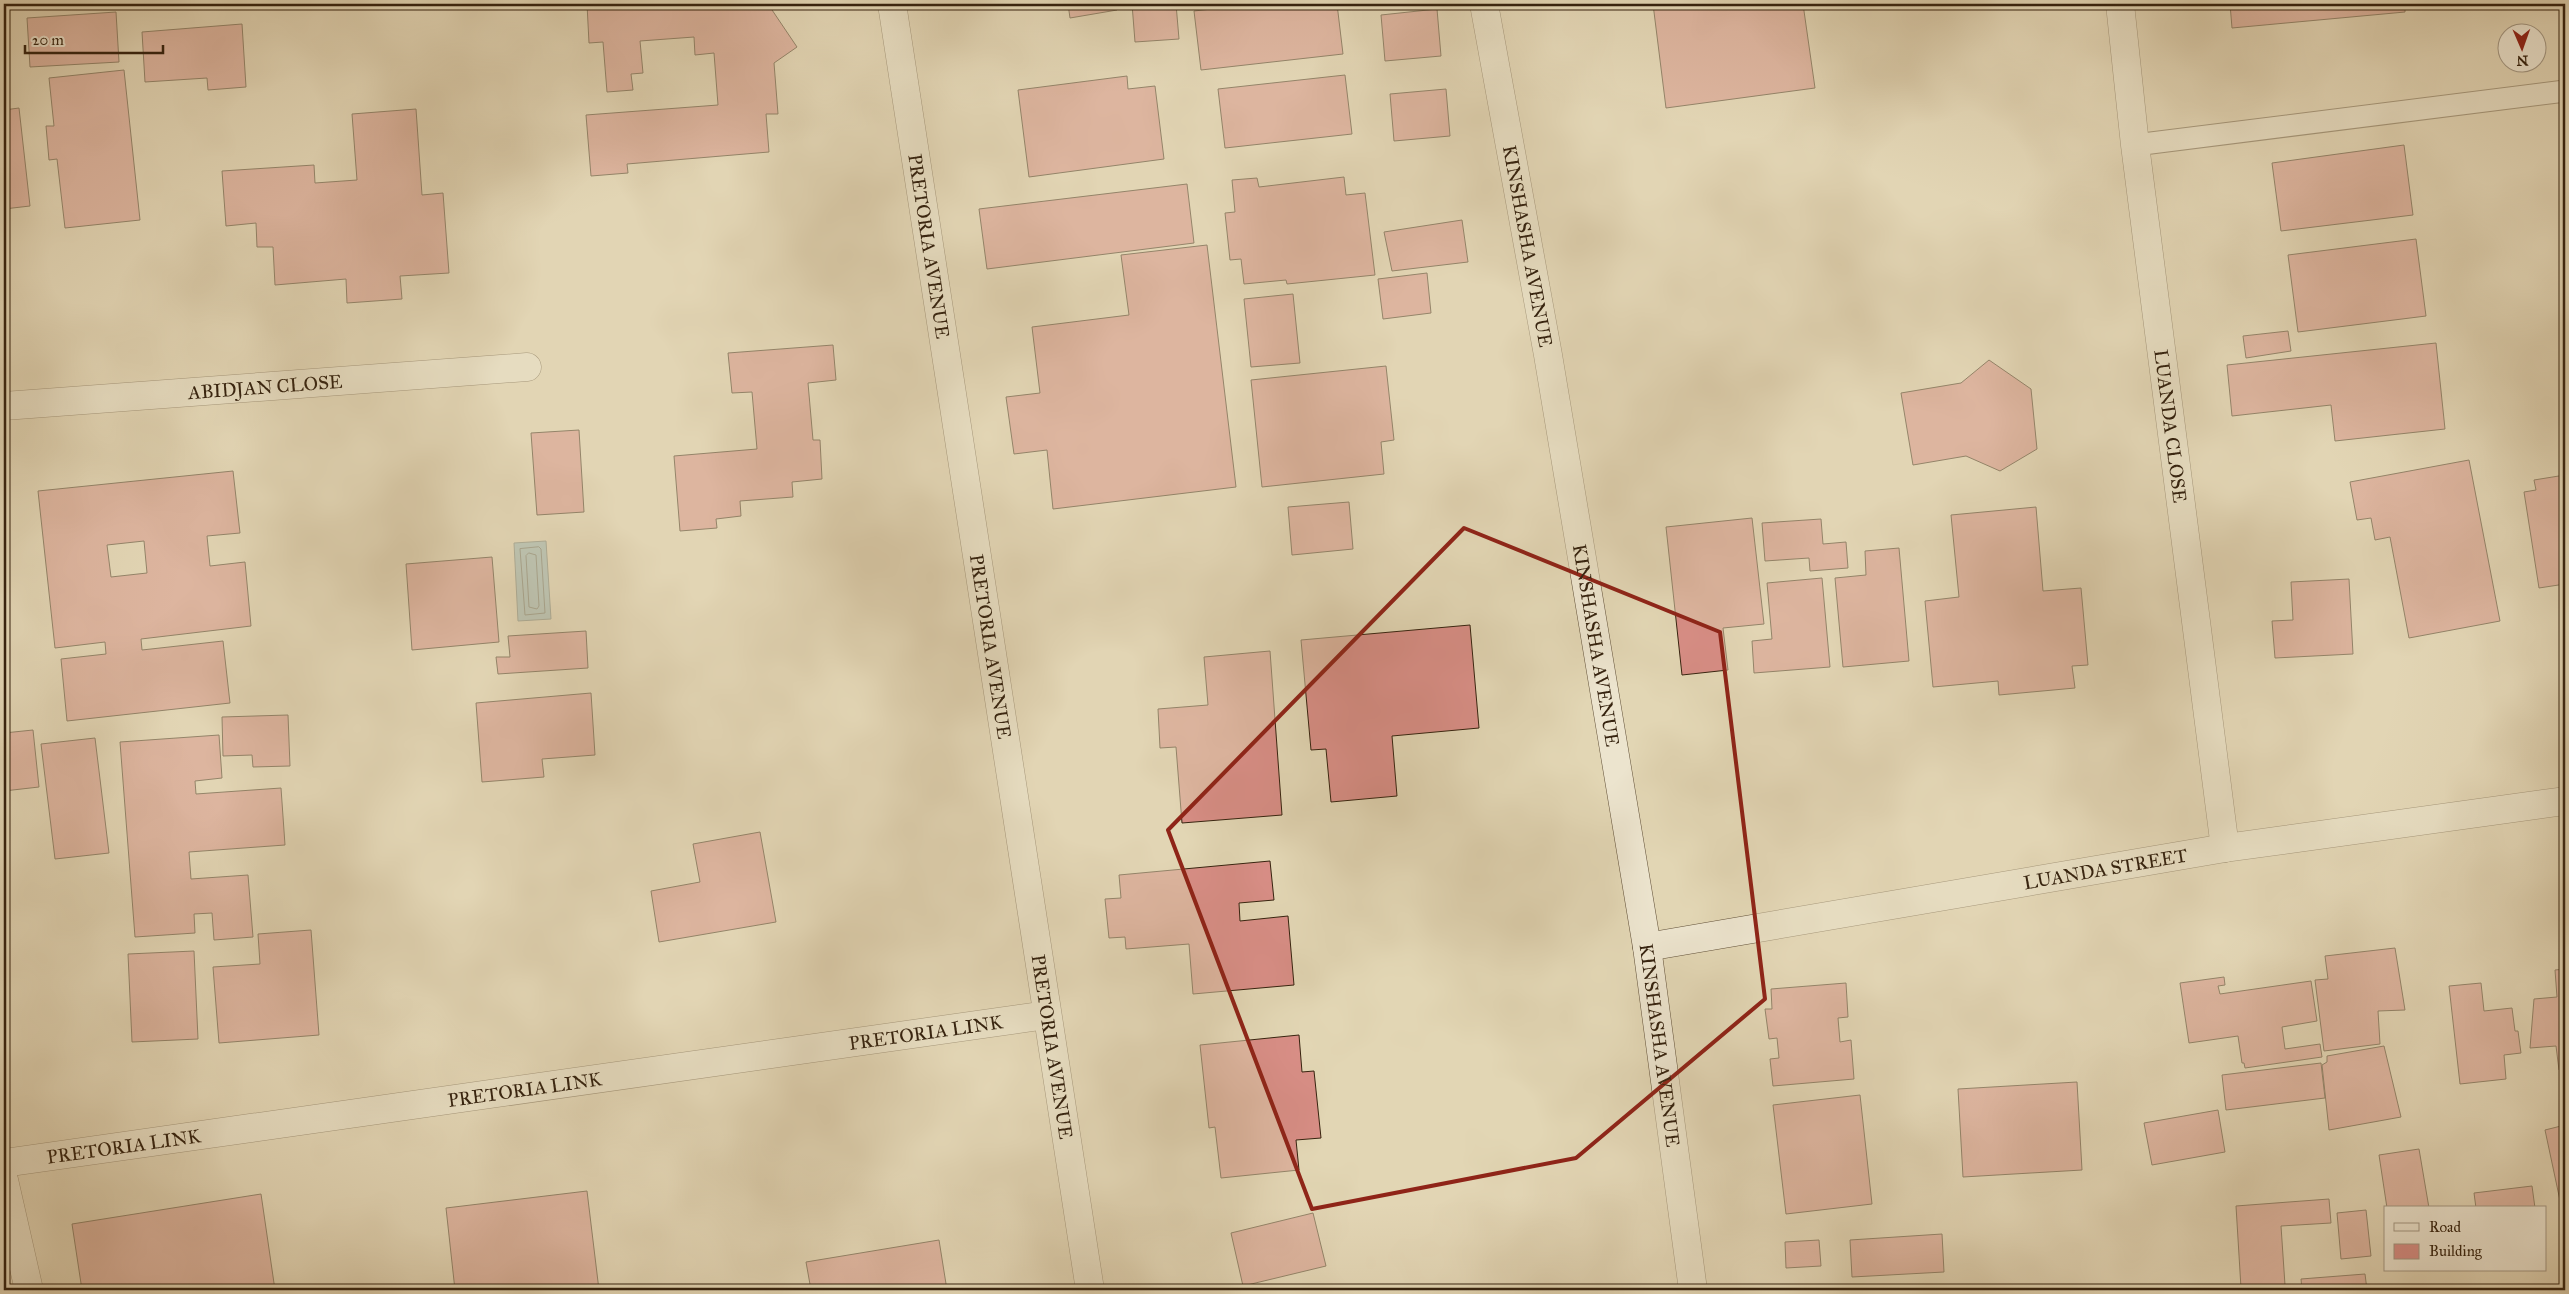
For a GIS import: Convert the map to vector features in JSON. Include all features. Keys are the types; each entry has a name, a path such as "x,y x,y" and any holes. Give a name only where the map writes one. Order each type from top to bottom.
{"street":[{"name":"PRETORIA AVENUE","path":"892,4 1090,1290"},
{"name":"KINSHASHA AVENUE","path":"1484,4 1548,355 1647,947 1693,1290"},
{"name":"LUANDA CLOSE","path":"2120,4 2134,145 2225,848"},
{"name":"ABIDJAN CLOSE","path":"4,406 527,367"},
{"name":"LUANDA STREET","path":"1647,947 2225,848 2565,801"},
{"name":"PRETORIA LINK","path":"4,1163 1047,1015"},
{"path":"4,1180 29,1290"}],"lane":[{"path":"2134,145 2565,91"}],"highlighted area":[{"path":"1464,528 1720,632 1765,999 1576,1158 1312,1209 1168,830"}],"water":[{"path":"546,541 551,619 518,621 514,543"}],"building":[{"path":"587,4 768,4 797,47 774,63 778,114 766,114 769,152 627,164 628,173 591,176 586,115 718,105 714,53 695,55 694,37 640,41 643,73 631,74 633,90 607,92 603,42 589,43"},
{"path":"1068,4 1116,4 1117,10 1070,18"},
{"path":"1132,4 1176,4 1179,39 1135,42"},
{"path":"1256,4 1337,4 1343,54 1201,70 1194,11"},
{"path":"1653,4 1803,4 1815,88 1666,108"},
{"path":"2230,4 2405,4 2405,12 2232,28"},
{"path":"1437,9 1441,56 1385,61 1381,15"},
{"path":"116,12 119,62 30,67 27,18"},
{"path":"242,24 246,87 208,90 207,78 145,82 142,32"},
{"path":"124,70 140,220 65,228 57,159 49,160 46,126 54,126 49,78"},
{"path":"1345,75 1352,134 1225,148 1218,89"},
{"path":"1127,76 1128,89 1155,86 1164,159 1029,177 1018,90"},
{"path":"1446,89 1450,136 1394,141 1390,94"},
{"path":"19,108 30,206 4,209 4,110"},
{"path":"416,109 422,195 443,193 449,273 400,276 402,299 347,303 346,279 275,285 273,247 257,247 256,223 226,226 222,171 314,165 315,183 357,180 352,114"},
{"path":"2404,145 2413,215 2281,231 2272,163"},
{"path":"1344,177 1346,195 1365,193 1375,275 1287,284 1286,280 1244,284 1241,259 1230,260 1225,213 1235,212 1232,180 1257,178 1259,187"},
{"path":"1187,184 1194,243 987,269 979,209"},
{"path":"1462,220 1468,262 1392,271 1384,232"},
{"path":"2416,239 2426,316 2298,332 2288,255"},
{"path":"1207,245 1236,487 1053,509 1047,450 1014,454 1006,397 1040,393 1032,327 1129,315 1121,255"},
{"path":"1427,273 1431,313 1383,319 1378,279"},
{"path":"1293,294 1300,363 1251,367 1244,299"},
{"path":"2288,331 2291,351 2246,358 2243,336"},
{"path":"2436,343 2445,429 2335,441 2331,405 2232,416 2227,365"},
{"path":"833,345 836,380 808,383 813,440 820,440 822,479 792,482 793,497 740,501 741,516 716,519 717,528 680,531 674,456 757,449 752,392 732,393 728,353"},
{"path":"1989,360 2031,389 2037,449 2000,471 1966,456 1913,465 1901,393 1961,383"},
{"path":"1386,366 1394,440 1381,442 1384,474 1262,487 1251,380"},
{"path":"579,430 584,512 537,515 531,433"},
{"path":"2469,460 2500,621 2409,638 2390,537 2375,540 2371,518 2357,520 2350,482"},
{"path":"233,471 240,533 207,536 210,566 245,562 251,626 141,639 142,650 223,641 230,703 67,721 61,659 106,654 105,642 55,648 38,491","holes":["144,541 147,573 111,577 107,545"]},
{"path":"2565,475 2565,584 2539,588 2524,492 2536,490 2534,480"},
{"path":"1349,502 1353,549 1292,555 1288,507"},
{"path":"2036,507 2043,591 2081,588 2088,665 2072,666 2075,688 1999,695 1998,681 1933,687 1925,601 1959,597 1951,515"},
{"path":"1752,518 1764,624 1723,628 1728,670 1682,675 1666,527"},
{"path":"1821,519 1823,544 1846,542 1848,568 1810,571 1809,558 1765,561 1762,523"},
{"path":"1899,548 1909,661 1843,667 1835,578 1866,575 1865,551"},
{"path":"492,557 499,642 412,650 406,564"},
{"path":"1822,578 1830,667 1754,673 1752,641 1772,639 1767,583"},
{"path":"2349,579 2353,654 2275,658 2272,621 2293,620 2291,582"},
{"path":"1470,625 1479,728 1392,736 1397,796 1331,802 1326,749 1311,750 1301,640"},
{"path":"586,631 588,668 498,674 496,657 510,657 508,636"},
{"path":"1270,651 1282,815 1182,823 1176,747 1160,748 1158,709 1208,705 1204,657"},
{"path":"591,693 595,755 542,759 544,777 482,782 476,703"},
{"path":"288,715 290,766 253,767 252,755 223,756 222,717"},
{"path":"33,730 39,787 4,791 4,733"},
{"path":"219,735 222,778 195,781 196,794 281,788 285,845 189,852 191,879 248,875 253,937 214,940 212,913 194,914 195,933 135,937 120,742"},
{"path":"95,738 109,853 55,859 41,744"},
{"path":"760,832 776,922 659,942 651,891 700,882 693,844"},
{"path":"1270,861 1274,900 1239,903 1240,921 1288,916 1294,985 1193,994 1189,944 1126,949 1125,937 1109,938 1105,899 1121,898 1119,875"},
{"path":"311,930 319,1035 219,1043 213,967 260,964 258,934"},
{"path":"2395,948 2405,1010 2378,1011 2380,1044 2324,1051 2315,980 2328,979 2325,956"},
{"path":"194,951 198,1039 132,1042 128,954"},
{"path":"2565,969 2565,1070 2559,1070 2556,1046 2530,1048 2534,999 2557,997 2555,970"},
{"path":"2224,977 2225,985 2218,986 2220,994 2311,981 2317,1021 2282,1027 2285,1049 2320,1044 2322,1057 2245,1068 2244,1063 2242,1063 2238,1036 2189,1043 2180,983"},
{"path":"1846,983 1848,1017 1838,1018 1840,1042 1851,1040 1854,1079 1773,1086 1770,1059 1779,1058 1777,1038 1769,1039 1765,1009 1772,1009 1771,989"},
{"path":"2481,983 2484,1011 2512,1008 2515,1031 2518,1031 2521,1053 2504,1055 2506,1079 2460,1084 2449,986"},
{"path":"1299,1035 1302,1072 1314,1071 1321,1138 1296,1140 1299,1170 1221,1178 1215,1127 1209,1128 1200,1045"},
{"path":"2384,1046 2401,1117 2329,1130 2322,1065 2327,1062 2327,1056"},
{"path":"2321,1063 2325,1098 2226,1110 2222,1075"},
{"path":"2077,1082 2082,1170 1963,1177 1958,1089"},
{"path":"1860,1095 1872,1204 1786,1214 1773,1105"},
{"path":"2218,1110 2225,1152 2152,1165 2144,1123"},
{"path":"2565,1125 2565,1224 2545,1130"},
{"path":"2419,1149 2429,1206 2387,1206 2379,1155"},
{"path":"2532,1186 2535,1206 2476,1206 2474,1193"},
{"path":"587,1191 599,1290 535,1290 535,1288 455,1290 446,1208"},
{"path":"261,1194 275,1290 82,1290 72,1224"},
{"path":"2329,1199 2331,1223 2281,1226 2285,1285 2241,1288 2236,1206"},
{"path":"2366,1210 2371,1256 2341,1259 2337,1213"},
{"path":"1313,1213 1326,1266 1243,1286 1231,1233"},
{"path":"1942,1234 1944,1272 1852,1277 1850,1240"},
{"path":"939,1240 947,1290 811,1290 806,1262"},
{"path":"1819,1240 1821,1266 1786,1268 1785,1242"},
{"path":"2365,1274 2367,1290 2302,1290 2301,1279"}]}
